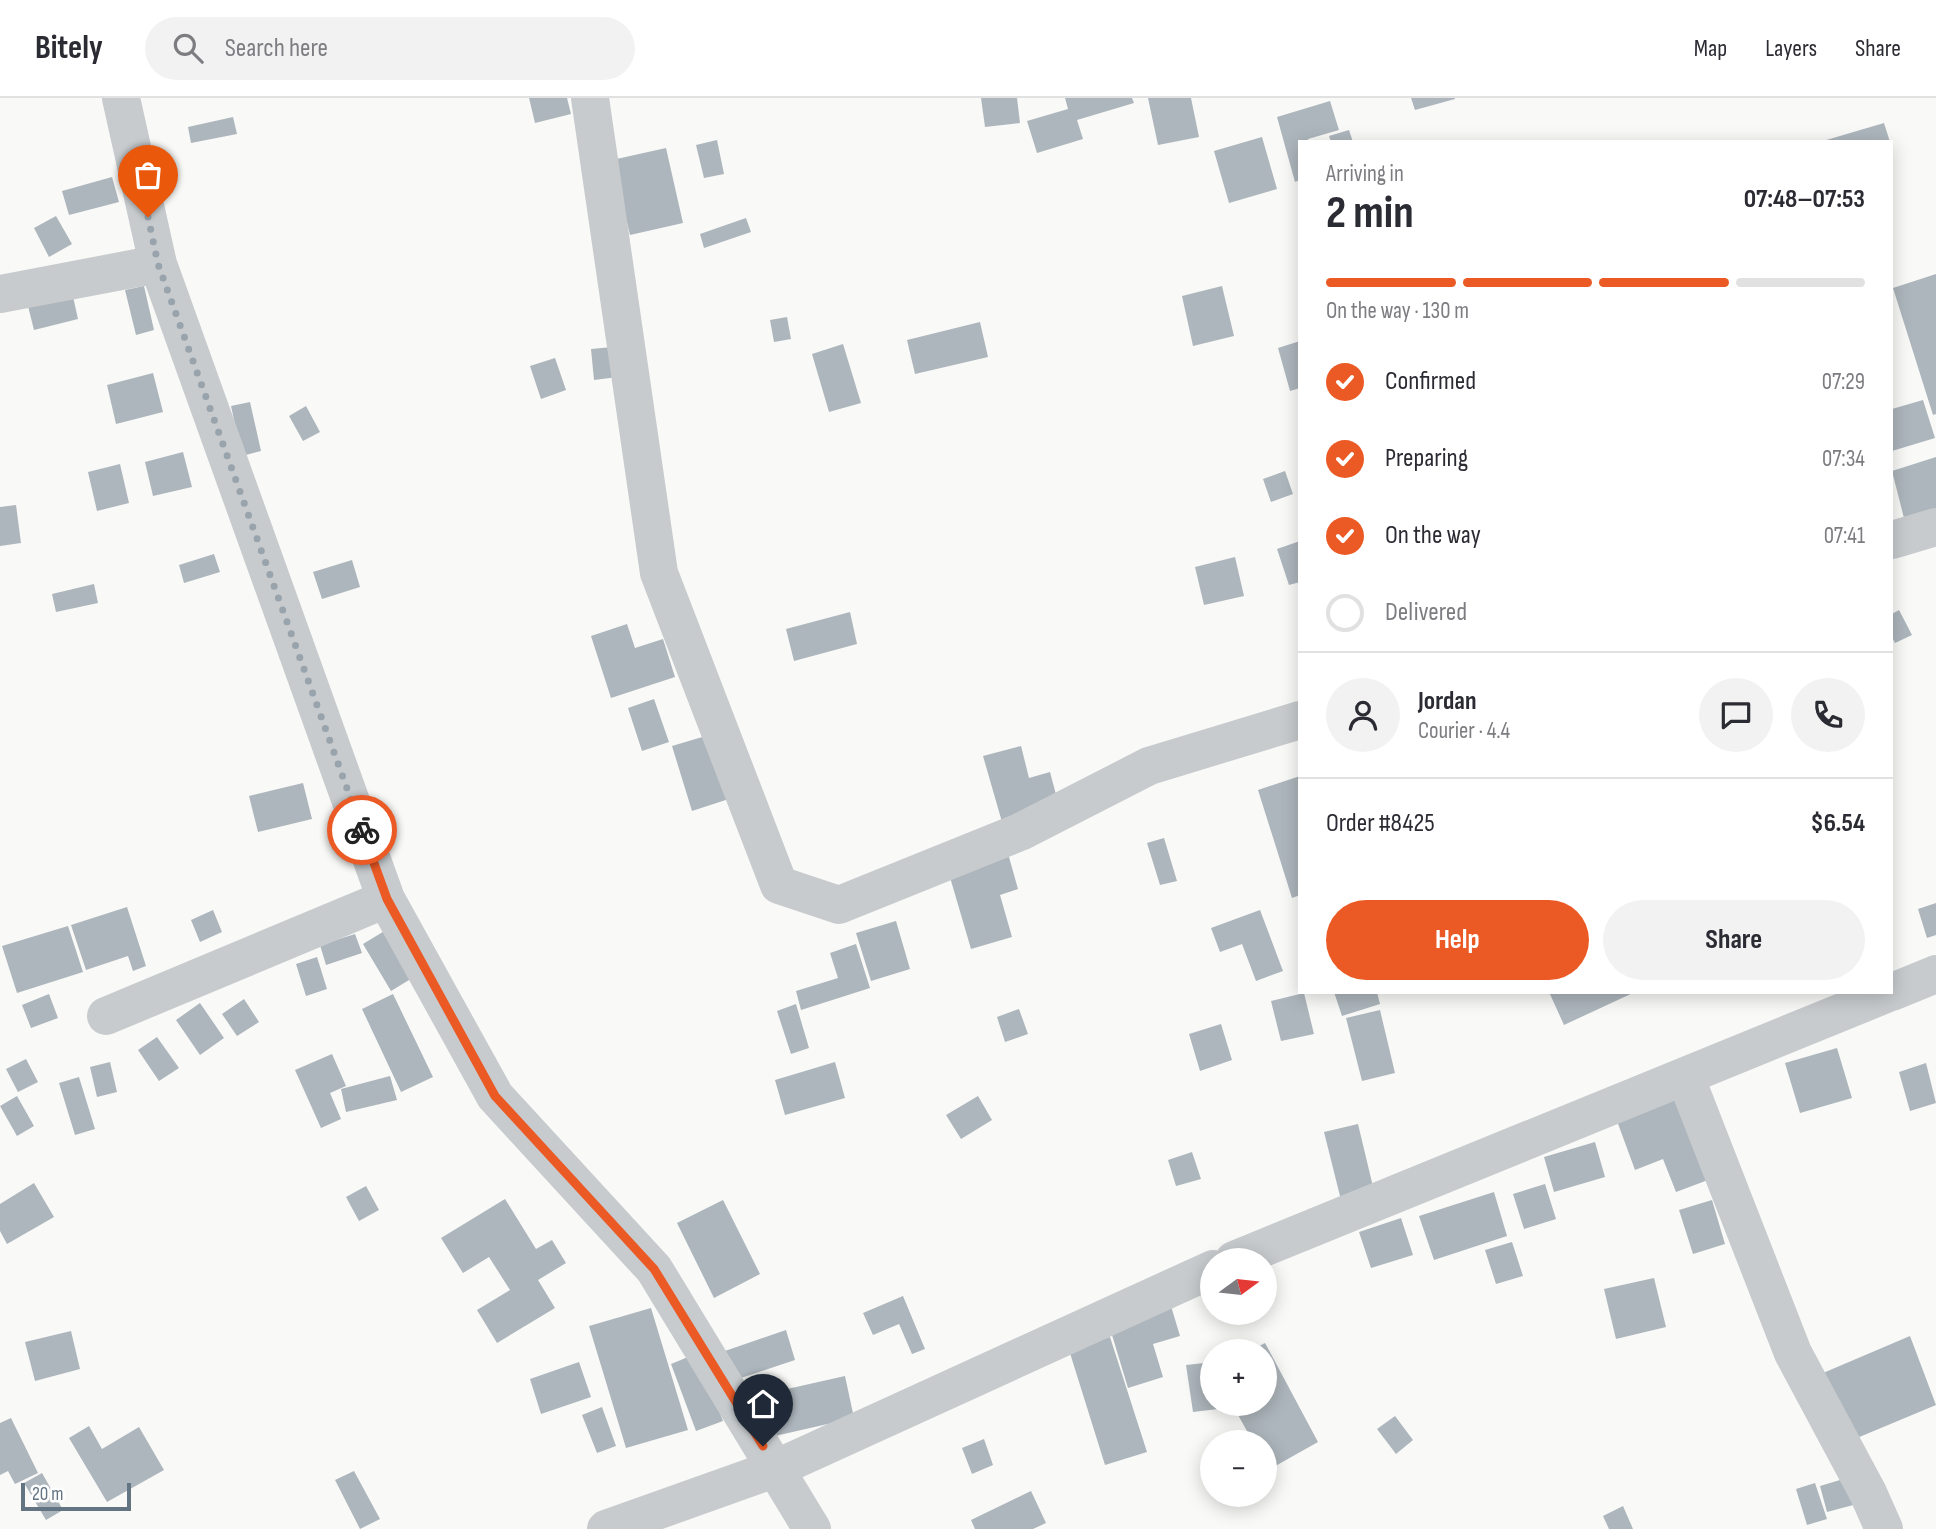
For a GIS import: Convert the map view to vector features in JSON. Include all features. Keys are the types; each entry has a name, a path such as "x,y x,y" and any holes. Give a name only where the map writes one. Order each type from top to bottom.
{"street":[{"path":"121,98 158,264 387,899 495,1096 654,1269 812,1529"},
{"path":"590,98 659,573 779,884 839,905 1020,832 1149,766 1298,721"},
{"path":"0,294 158,264"},
{"path":"1893,540 1936,527"},
{"path":"106,1016 387,899"},
{"path":"1893,992 1936,974"},
{"path":"1263,1248 1887,994"},
{"path":"1685,1076 1793,1353 1868,1493 1884,1529"},
{"path":"606,1529 777,1468 1200,1275"}],"building":[{"path":"529,98 567,98 571,114 535,123"},
{"path":"981,98 1017,98 1020,123 985,127"},
{"path":"1065,98 1132,98 1134,103 1077,120 1083,139 1037,153 1027,121 1068,109"},
{"path":"1148,98 1191,98 1199,137 1158,145"},
{"path":"1411,98 1455,98 1455,99 1415,110"},
{"path":"1330,101 1339,130 1308,140 1298,140 1298,181 1295,182 1277,117"},
{"path":"233,117 237,134 191,143 188,127"},
{"path":"1884,123 1889,140 1826,140"},
{"path":"1349,130 1352,140 1330,140 1329,136"},
{"path":"1262,137 1277,189 1229,203 1214,151"},
{"path":"717,140 724,174 704,178 696,145"},
{"path":"666,148 683,223 630,235 612,160"},
{"path":"112,177 119,202 69,215 62,191"},
{"path":"56,216 72,244 49,257 34,228"},
{"path":"746,218 751,232 704,248 700,234"},
{"path":"1936,274 1936,414 1933,415 1893,288"},
{"path":"144,286 154,330 136,335 125,290"},
{"path":"1222,286 1234,336 1193,346 1182,296"},
{"path":"72,292 78,319 34,330 27,302"},
{"path":"787,317 791,339 774,342 770,320"},
{"path":"980,322 988,357 915,374 907,340"},
{"path":"1298,342 1298,389 1290,391 1278,348"},
{"path":"843,344 861,403 829,412 812,354"},
{"path":"623,346 626,376 594,380 591,349"},
{"path":"555,358 566,390 541,399 530,366"},
{"path":"153,373 163,412 116,424 107,385"},
{"path":"1923,400 1935,438 1893,451 1893,409"},
{"path":"250,402 261,451 242,456 231,406"},
{"path":"306,406 320,432 303,441 289,416"},
{"path":"183,452 192,487 153,496 145,462"},
{"path":"1936,457 1936,517 1906,526 1893,471"},
{"path":"120,464 129,503 97,511 88,472"},
{"path":"1285,471 1293,494 1271,502 1263,479"},
{"path":"16,505 21,543 0,546 0,507"},
{"path":"1298,542 1298,583 1289,585 1277,549"},
{"path":"214,554 220,572 184,583 179,565"},
{"path":"1235,557 1244,596 1204,605 1195,567"},
{"path":"352,560 360,587 322,599 313,572"},
{"path":"94,584 98,603 56,612 52,594"},
{"path":"1899,610 1912,635 1895,643 1893,639 1893,613"},
{"path":"850,612 857,644 794,661 786,629"},
{"path":"627,624 635,648 663,639 675,677 611,698 591,636"},
{"path":"654,699 669,742 642,751 628,708"},
{"path":"719,732 738,796 692,811 672,746"},
{"path":"1021,746 1029,778 1050,772 1059,806 1002,822 983,756"},
{"path":"1298,777 1298,896 1292,898 1258,790"},
{"path":"303,783 312,819 258,832 249,796"},
{"path":"1164,838 1177,881 1160,885 1147,843"},
{"path":"1007,850 1018,889 1000,895 1012,937 971,949 947,867"},
{"path":"1936,903 1936,935 1927,938 1918,909"},
{"path":"127,907 146,966 133,971 128,956 86,970 71,925"},
{"path":"213,910 222,932 200,942 191,920"},
{"path":"1260,910 1283,971 1256,981 1242,944 1220,952 1211,928"},
{"path":"896,921 910,969 871,981 856,933"},
{"path":"68,926 83,972 17,993 2,946"},
{"path":"386,930 414,977 391,991 363,944"},
{"path":"355,934 362,953 326,965 320,945"},
{"path":"856,944 870,988 801,1010 796,991 838,978 830,953"},
{"path":"317,957 327,989 306,996 296,964"},
{"path":"49,994 58,1018 31,1028 22,1005"},
{"path":"393,994 433,1077 401,1092 362,1009"},
{"path":"1304,994 1314,1034 1281,1041 1271,1001"},
{"path":"1335,994 1378,994 1380,1004 1342,1016"},
{"path":"1550,994 1631,994 1564,1025"},
{"path":"244,999 259,1022 237,1036 222,1014"},
{"path":"200,1003 224,1038 200,1055 176,1020"},
{"path":"796,1004 809,1048 791,1054 777,1011"},
{"path":"1019,1009 1028,1034 1005,1042 997,1017"},
{"path":"1380,1010 1395,1073 1362,1081 1346,1018"},
{"path":"1221,1024 1232,1060 1200,1071 1189,1034"},
{"path":"157,1037 179,1068 159,1081 138,1050"},
{"path":"1837,1048 1852,1098 1800,1113 1785,1063"},
{"path":"332,1054 346,1086 330,1093 341,1119 321,1128 295,1070"},
{"path":"26,1059 38,1082 18,1092 6,1069"},
{"path":"110,1062 117,1092 97,1097 90,1067"},
{"path":"835,1062 845,1098 785,1115 775,1080"},
{"path":"1926,1063 1936,1103 1910,1111 1899,1072"},
{"path":"390,1076 397,1100 346,1112 341,1089"},
{"path":"79,1077 95,1129 75,1135 59,1083"},
{"path":"17,1096 34,1126 17,1136 0,1106"},
{"path":"978,1096 992,1120 961,1139 946,1115"},
{"path":"1678,1098 1708,1180 1676,1192 1663,1159 1635,1170 1617,1121"},
{"path":"1358,1124 1375,1195 1342,1204 1324,1132"},
{"path":"1595,1142 1605,1177 1554,1192 1544,1157"},
{"path":"1192,1152 1201,1179 1176,1186 1168,1160"},
{"path":"34,1183 54,1217 7,1244 0,1231 0,1204"},
{"path":"1545,1184 1556,1219 1524,1229 1513,1194"},
{"path":"366,1186 379,1210 359,1221 346,1197"},
{"path":"1494,1192 1507,1236 1434,1260 1419,1216"},
{"path":"505,1199 536,1249 552,1240 566,1263 538,1280 555,1308 497,1343 477,1310 510,1290 489,1257 463,1273 441,1238"},
{"path":"723,1200 760,1274 714,1298 677,1223"},
{"path":"1712,1200 1725,1244 1693,1254 1679,1210"},
{"path":"1401,1218 1413,1255 1371,1268 1359,1232"},
{"path":"1512,1242 1523,1276 1496,1284 1485,1250"},
{"path":"1654,1278 1666,1327 1616,1339 1604,1289"},
{"path":"903,1296 925,1349 912,1354 899,1324 873,1335 863,1313"},
{"path":"1171,1306 1180,1336 1153,1344 1163,1377 1128,1388 1109,1325"},
{"path":"651,1308 688,1430 626,1448 589,1326"},
{"path":"786,1330 795,1360 732,1381 722,1352"},
{"path":"71,1331 80,1369 35,1381 25,1342"},
{"path":"1910,1336 1936,1405 1845,1443 1816,1376"},
{"path":"1110,1337 1147,1452 1105,1465 1069,1350"},
{"path":"698,1353 723,1421 696,1431 671,1364"},
{"path":"579,1362 591,1397 541,1414 530,1379"},
{"path":"1200,1363 1200,1411 1193,1412 1186,1365"},
{"path":"1277,1365 1318,1442 1277,1465 1277,1430 1246,1430 1239,1416 1277,1416"},
{"path":"845,1376 854,1418 775,1436 765,1394"},
{"path":"602,1407 616,1446 597,1453 582,1415"},
{"path":"1395,1416 1413,1440 1396,1454 1377,1429"},
{"path":"11,1418 38,1473 15,1484 8,1471 0,1475 0,1423"},
{"path":"89,1426 102,1449 139,1427 164,1470 107,1502 69,1438"},
{"path":"984,1439 993,1465 972,1474 962,1448"},
{"path":"354,1471 380,1519 360,1529 335,1480"},
{"path":"42,1473 63,1510 46,1520 24,1483"},
{"path":"1850,1477 1857,1504 1827,1512 1820,1486"},
{"path":"1815,1483 1827,1519 1807,1525 1796,1489"},
{"path":"1031,1491 1046,1523 1033,1529 975,1529 971,1520"},
{"path":"1623,1506 1633,1529 1609,1529 1603,1516"}],"way so far":[{"path":"148,217 158,264 362,830"}],"route":[{"path":"362,830 387,899 495,1096 654,1269 763,1446"}]}
